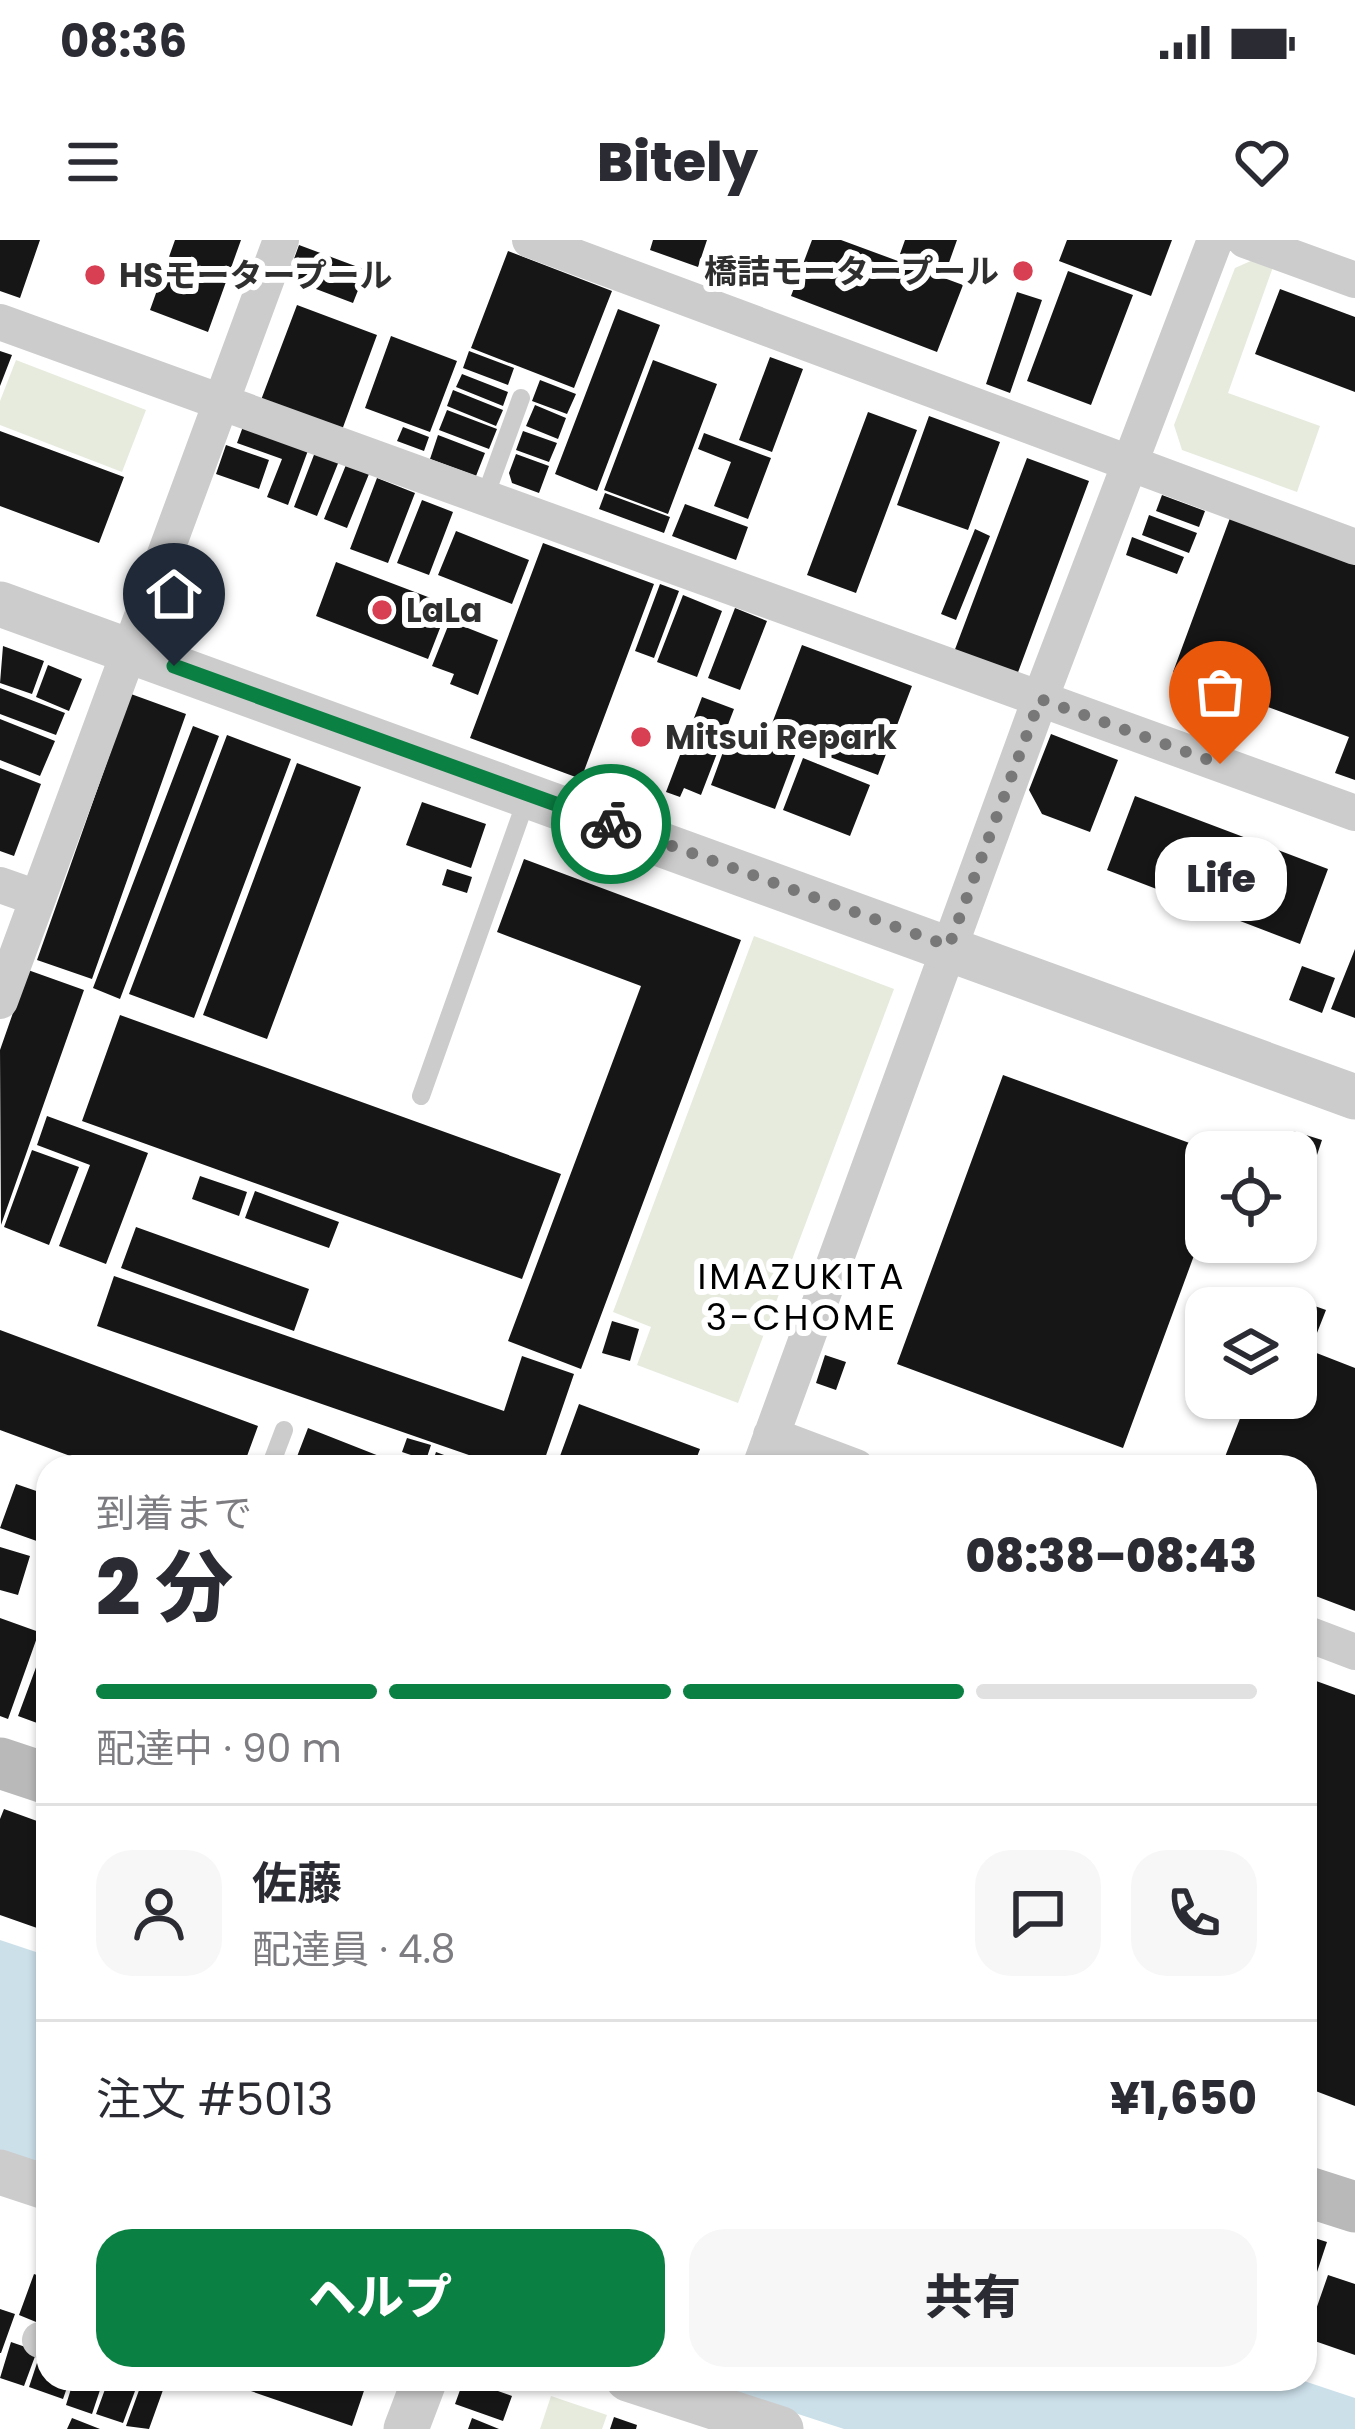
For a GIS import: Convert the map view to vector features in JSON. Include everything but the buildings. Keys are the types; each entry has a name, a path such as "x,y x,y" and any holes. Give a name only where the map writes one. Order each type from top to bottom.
{"main road":[{"path":"0,1763 36,1775"},
{"path":"1317,2195 1355,2207"}],"street":[{"path":"0,1001 281,240"},
{"path":"530,240 1355,547"},
{"path":"765,1451 1040,699 1215,240"},
{"path":"1245,240 1355,280"},
{"path":"0,322 1355,813"},
{"path":"0,604 1355,1097"},
{"path":"0,885 38,898"},
{"path":"1317,1638 1355,1652"},
{"path":"0,2172 36,2184"},
{"path":"406,2429 420,2391"},
{"path":"665,2391 782,2429"}],"lane":[{"path":"484,497 520,398"},
{"path":"421,1096 528,794"},
{"path":"275,1455 284,1430"}],"shaded area":[{"path":"1253,260 1273,267 1228,393 1320,426 1297,492 1182,450 1174,425 1235,268"},
{"path":"16,360 146,410 122,472 0,425 0,401"},
{"path":"754,936 894,989 738,1403 637,1365 651,1327 613,1312"},
{"path":"551,2396 607,2415 602,2429 540,2429"}],"water":[{"path":"0,1940 36,1952 36,2163 0,2152"},
{"path":"1317,2385 1355,2398 1355,2429 844,2429 728,2391 1317,2391"}],"way so far":[{"path":"611,824 949,946 1040,699 1220,764"}],"place":[{"name":"橋詰モータープール","path":"1023,271"},
{"name":"HSモータープール","path":"95,275"},
{"name":"LaLa","path":"382,610"},
{"name":"Mitsui Repark","path":"641,737"},
{"name":"Life","path":"1220,764"}],"district":[{"name":"IMAZUKITA 3-CHOME","path":"802,1296"}],"route":[{"path":"174,666 611,824"}]}
